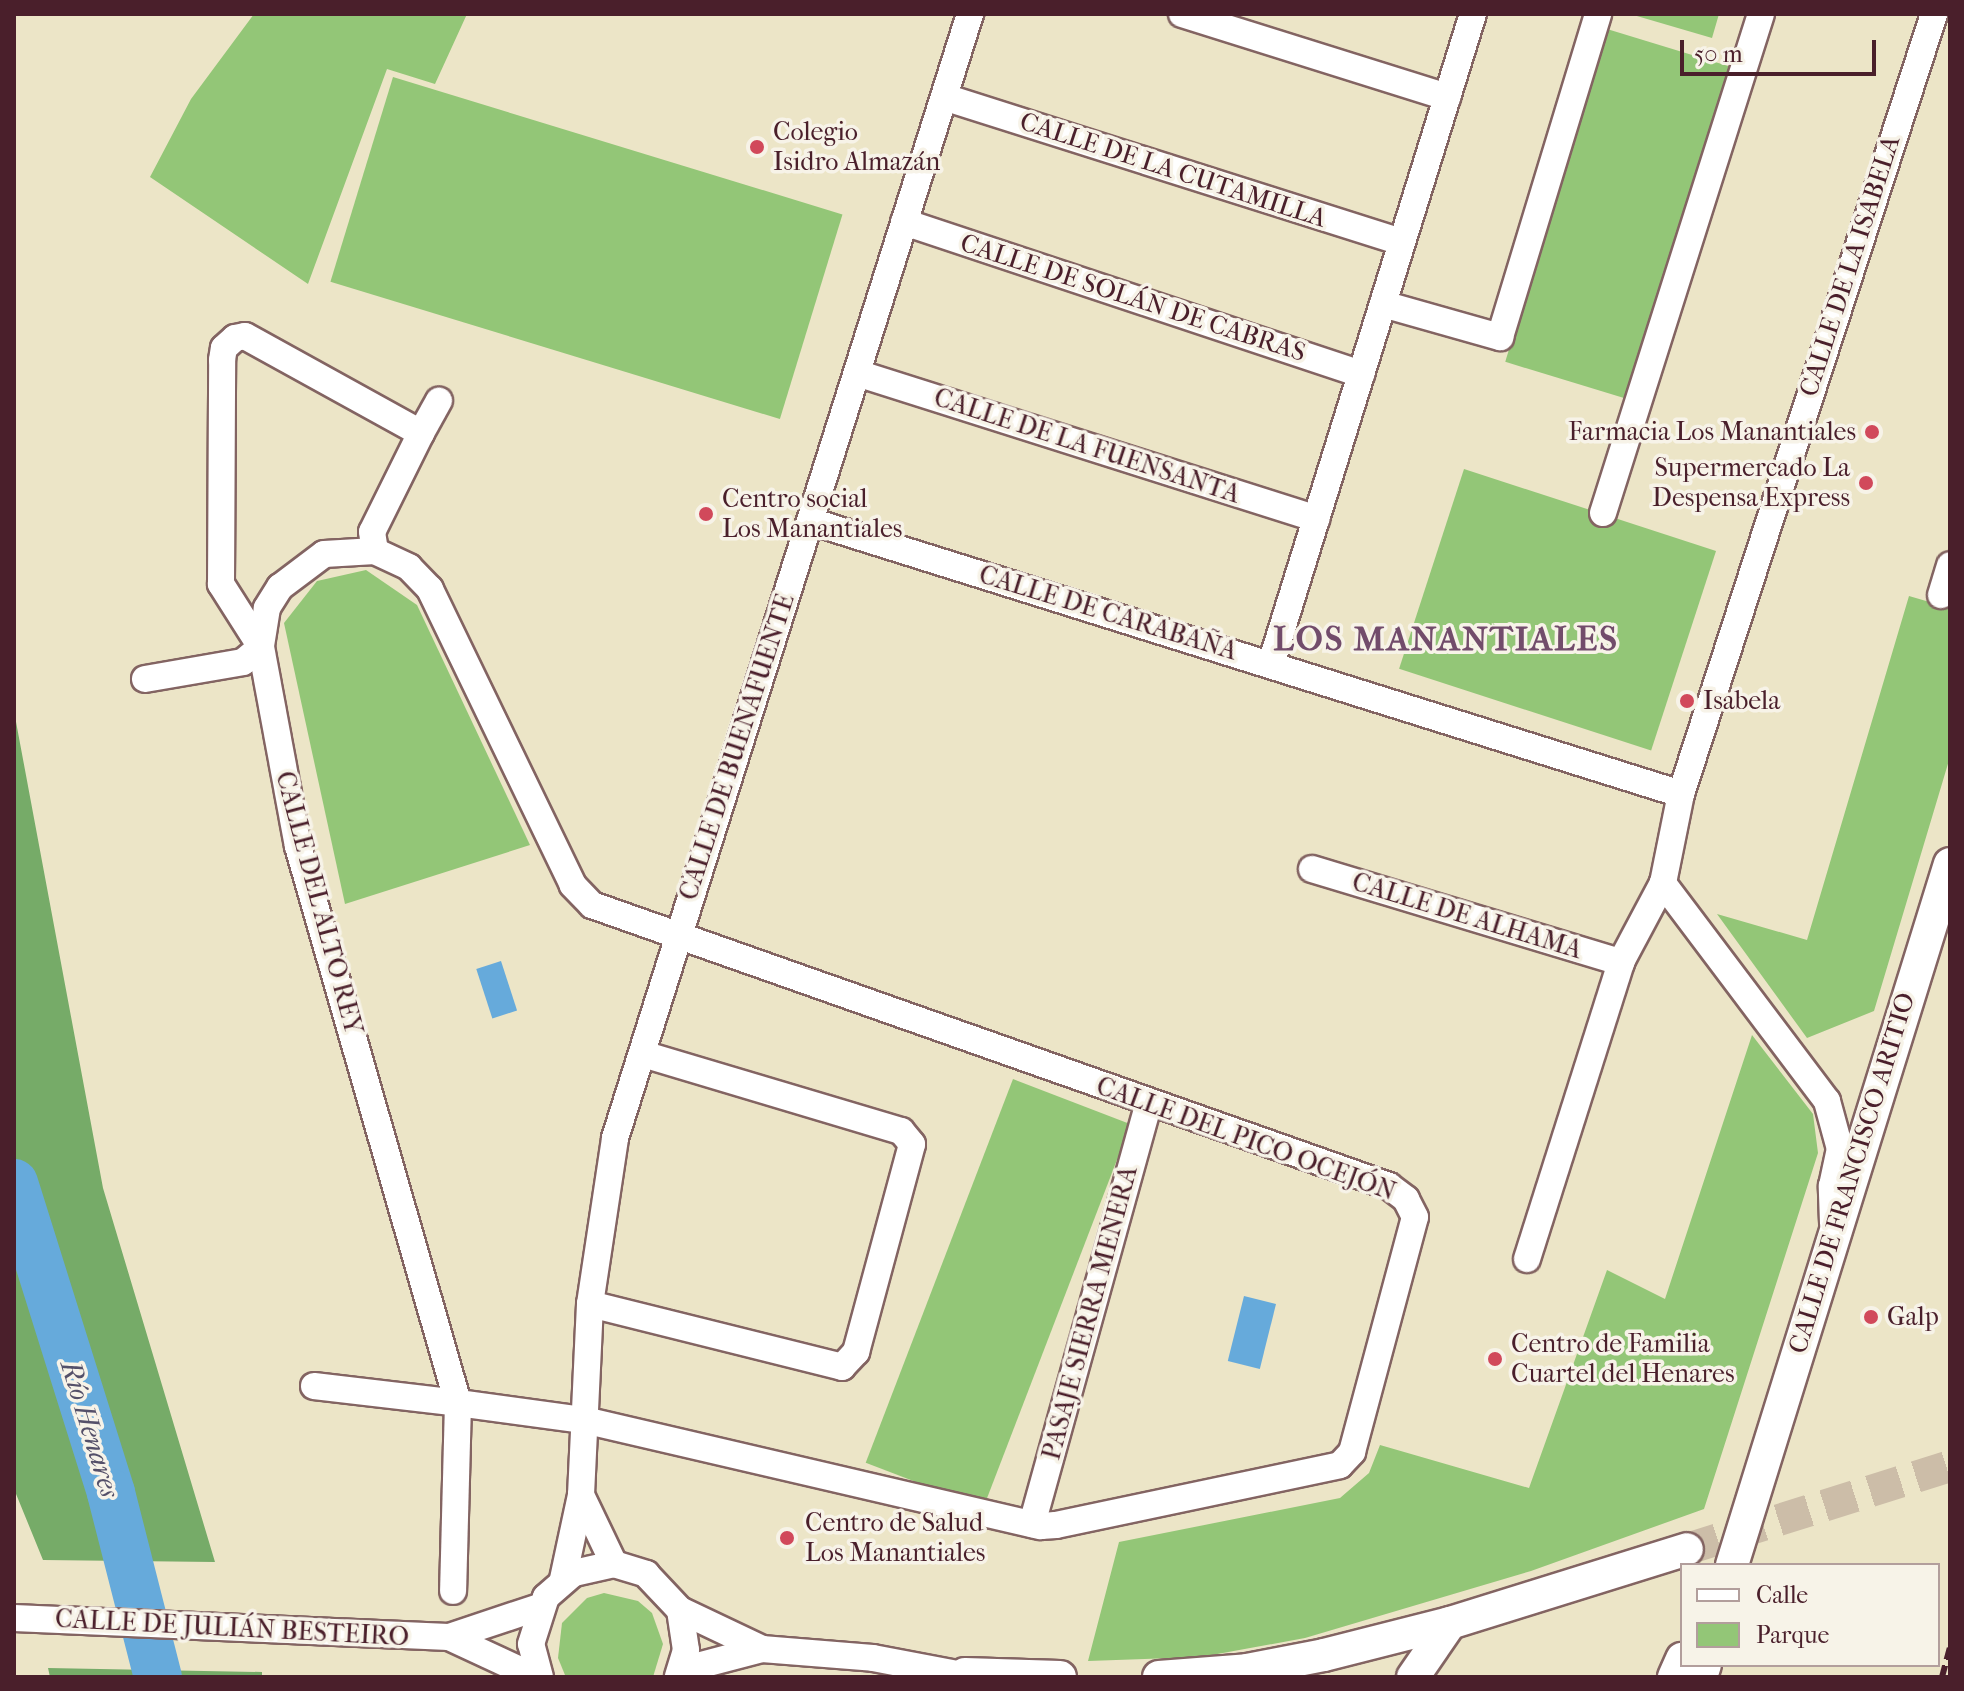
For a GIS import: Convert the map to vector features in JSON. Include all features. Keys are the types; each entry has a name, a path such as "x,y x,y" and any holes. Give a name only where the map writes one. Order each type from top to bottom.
{"main road":[{"name":"CALLE DE FRANCISCO ARITIO","path":"1733,1563 1755,1482 1950,864"},
{"name":"CALLE DE FRANCISCO ARITIO","path":"1722,1563 1755,1482"},
{"path":"1159,1677 1273,1665 1450,1623 1687,1549"},
{"path":"1303,1677 1396,1648 1450,1623"},
{"path":"1413,1677 1450,1623"},
{"path":"969,1676 1060,1677"}],"street":[{"name":"CALLE DE BUENAFUENTE","path":"563,1579 581,1495 590,1304 603,1196 677,937 970,14"},
{"path":"1182,14 1447,97"},
{"path":"1271,664 1473,14"},
{"path":"1383,304 1500,337 1598,14"},
{"path":"1603,513 1761,14"},
{"name":"CALLE DE LA ISABELA","path":"1527,1259 1621,962 1663,883 1681,794 1934,14"},
{"name":"CALLE DE LA CUTAMILLA","path":"944,97 1402,242"},
{"name":"CALLE DE SOLÁN DE CABRAS","path":"904,222 1361,374"},
{"path":"145,679 243,662 261,647 221,584 224,348 245,336 421,433"},
{"name":"CALLE DE LA FUENSANTA","path":"857,373 1316,519"},
{"path":"375,551 372,532 439,401"},
{"name":"CALLE DE CARABAÑA","path":"810,521 1681,794"},
{"name":"CALLE DEL ALTO REY","path":"453,1591 458,1403 298,846 261,647 267,608 301,566 332,551 375,551 409,567 430,589 578,893 592,905 677,937"},
{"path":"1941,595 1950,565"},
{"name":"CALLE DE ALHAMA","path":"1312,869 1621,962"},
{"path":"1663,883 1827,1101 1840,1149 1832,1186 1833,1235"},
{"name":"CALLE DEL PICO OCEJÓN","path":"314,1386 584,1420 1032,1524 1076,1522 1340,1465 1352,1452 1413,1238 1415,1217 1395,1189 677,937"},
{"path":"590,1304 842,1367 856,1352 912,1144 901,1131 642,1054"},
{"name":"PASAJE SIERRA MENERA","path":"1032,1524 1149,1102"},
{"name":"CALLE DE BUENAFUENTE","path":"581,1495 614,1564"},
{"path":"537,1677 531,1644 539,1607 563,1579 587,1567 614,1564 646,1574 680,1610 762,1649 873,1658 969,1676"},
{"name":"CALLE DE JULIÁN BESTEIRO","path":"14,1618 449,1637 539,1607"},
{"path":"680,1610 686,1629 680,1673 762,1649"},
{"name":"CALLE DE JULIÁN BESTEIRO","path":"449,1637 537,1677"}],"green space":[{"path":"254,14 467,14 435,84 387,69 308,284 150,177 191,99"},
{"path":"1630,14 1719,14 1712,38"},
{"path":"1607,29 1732,67 1631,400 1505,362"},
{"path":"393,77 842,214 780,419 330,282"},
{"path":"1464,469 1716,551 1651,751 1399,669"},
{"path":"366,570 417,605 530,845 345,904 284,623 317,581"},
{"path":"1909,596 1950,608 1950,757 1874,1011 1807,1038 1717,914 1807,940"},
{"path":"14,711 103,1188 215,1562 43,1560 14,1489"},
{"path":"1752,1035 1813,1114 1818,1153 1704,1509 1531,1571 1305,1638 1201,1657 1088,1661 1119,1542 1340,1498 1369,1473 1380,1445 1529,1488 1607,1270 1665,1299"},
{"path":"1013,1079 1131,1124 983,1508 866,1463"},
{"path":"604,1593 638,1601 652,1613 663,1644 653,1677 565,1675 558,1658 562,1623 587,1598"},
{"path":"48,1668 262,1672 262,1677 50,1677"}],"water":[{"path":"501,961 517,1010 492,1018 476,969"},
{"path":"1244,1296 1276,1304 1260,1369 1228,1361"}],"waterway":[{"name":"Río Henares","path":"14,1183 111,1493 158,1677"}],"tunnel":[{"path":"1687,1549 1950,1466"}],"railway":[{"path":"1942,1677 1950,1648"}],"place":[{"name":"Colegio Isidro Almazán","path":"757,147"},
{"name":"Farmacia Los Manantiales","path":"1872,432"},
{"name":"Supermercado La Despensa Express","path":"1866,483"},
{"name":"Centro social Los Manantiales","path":"706,514"},
{"name":"Isabela","path":"1687,701"},
{"name":"Galp","path":"1871,1317"},
{"name":"Centro de Familia Cuartel del Henares","path":"1495,1359"},
{"name":"Centro de Salud Los Manantiales","path":"787,1538"}],"district":[{"name":"LOS MANANTIALES","path":"1446,640"}]}
